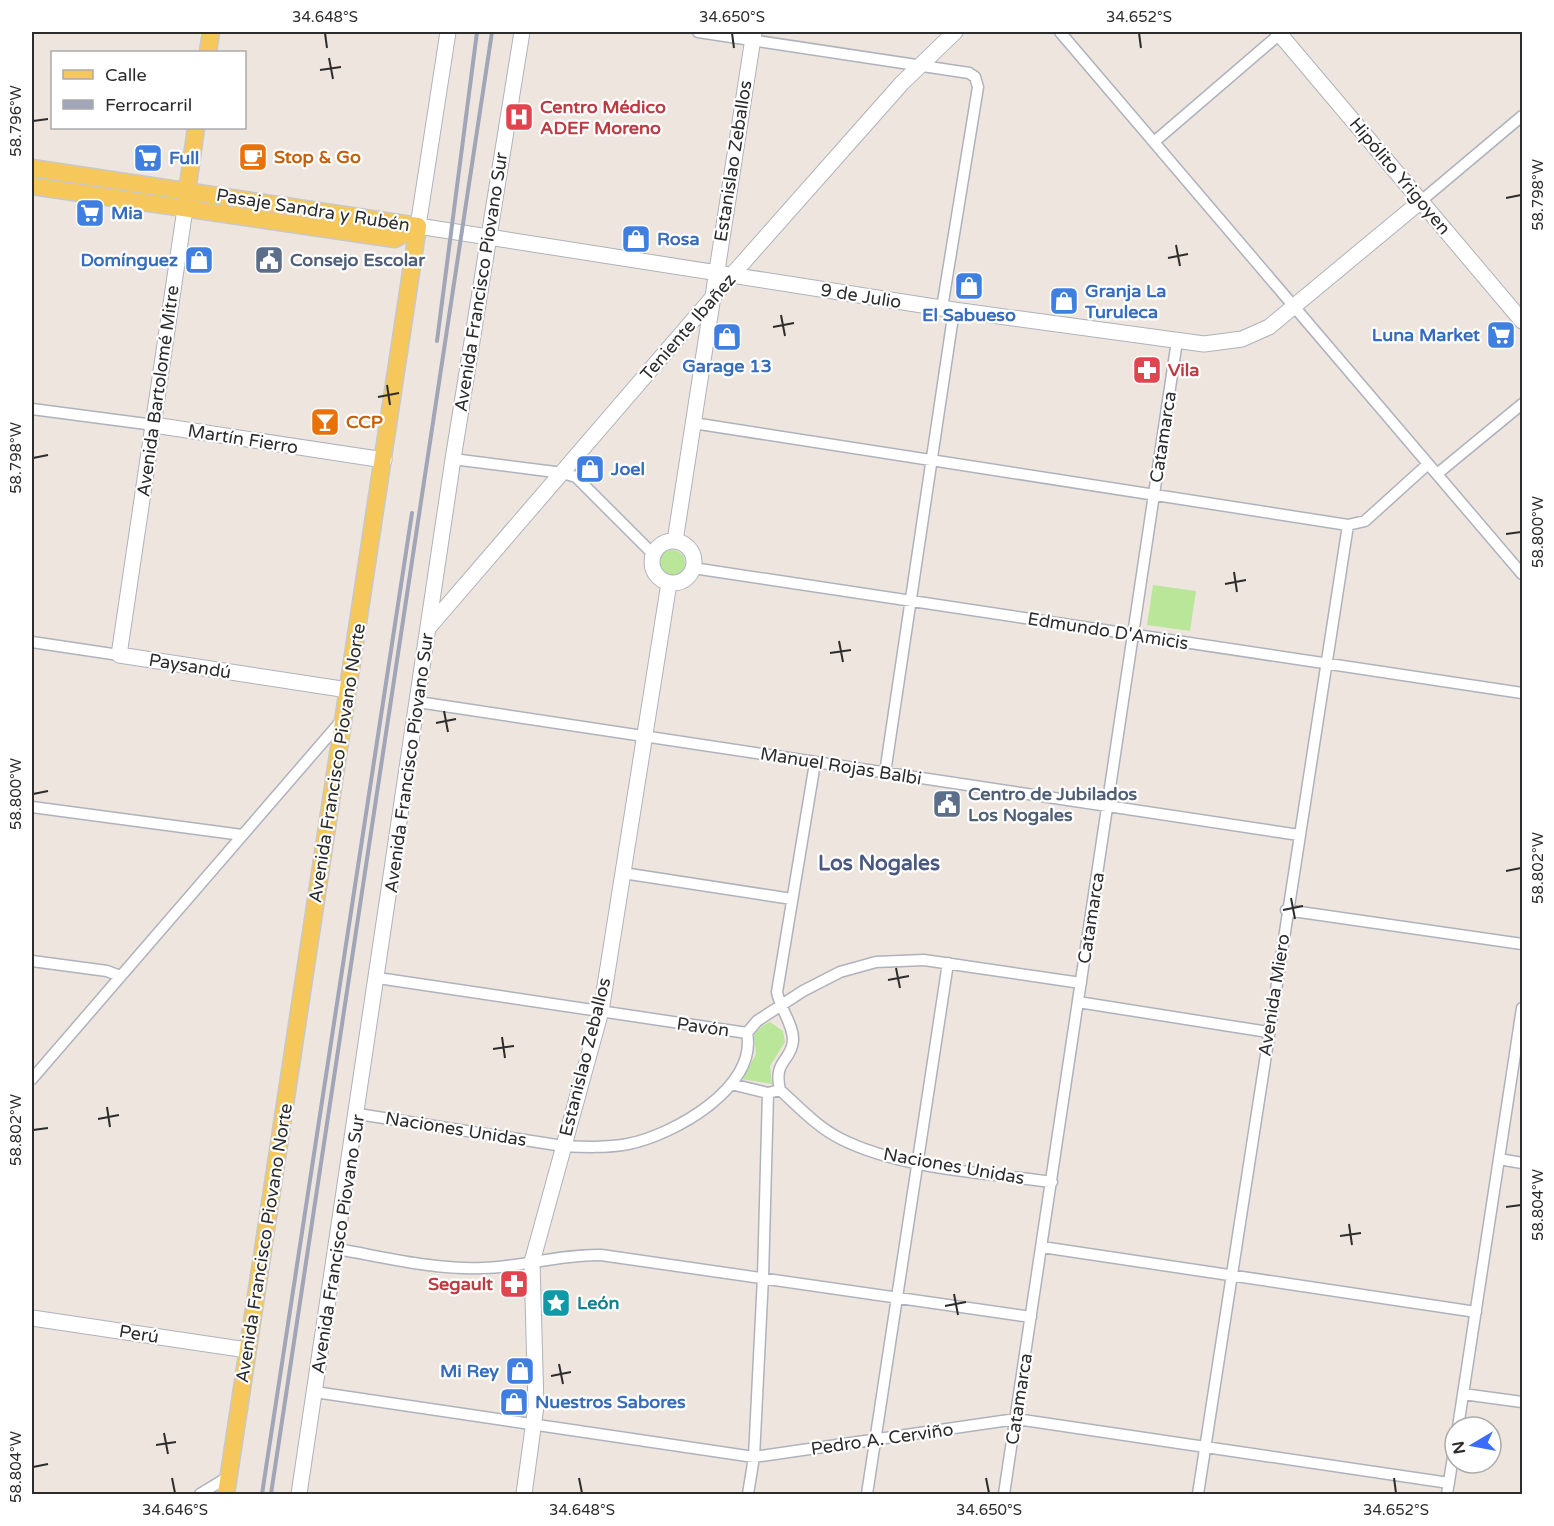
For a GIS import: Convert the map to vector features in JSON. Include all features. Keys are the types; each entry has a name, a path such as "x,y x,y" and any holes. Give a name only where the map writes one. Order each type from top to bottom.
{"main road":[{"path":"208,51 211,32"},
{"name":"Avenida Bartolomé Mitre","path":"185,209 196,129"},
{"name":"Pasaje Sandra y Rubén","path":"32,168 418,226"},
{"name":"Pasaje Sandra y Rubén","path":"32,186 395,239 418,226"},
{"name":"Avenida Francisco Piovano Norte","path":"226,1494 418,226"}],"street":[{"name":"Avenida Francisco Piovano Norte","path":"418,226 448,32"},
{"name":"Avenida Francisco Piovano Sur","path":"299,1494 358,1114 453,459 522,32"},
{"path":"698,32 754,36 969,74 975,77 978,87 948,309 932,459 885,773"},
{"name":"Teniente Ibañez","path":"428,628 732,275 902,83 955,32"},
{"path":"1060,32 1522,574"},
{"path":"1154,142 1280,32"},
{"name":"Hipólito Yrigoyen","path":"1280,32 1522,321"},
{"name":"Estanislao Zeballos","path":"675,541 715,273 754,36"},
{"path":"1295,308 1522,117"},
{"name":"Avenida Bartolomé Mitre","path":"119,655 185,209"},
{"name":"9 de Julio","path":"418,226 948,309 1204,344 1242,339 1257,334 1295,308"},
{"name":"Catamarca","path":"1004,1494 1177,341"},
{"path":"1437,474 1522,404"},
{"name":"Martín Fierro","path":"32,408 384,460"},
{"path":"693,423 1348,525 1365,520 1428,464"},
{"path":"453,459 562,473 583,482 654,555 657,576 669,583 679,583 693,568 690,550 675,541 665,543 654,555"},
{"name":"Avenida Miero","path":"1198,1494 1286,910 1348,525"},
{"name":"Edmundo D'Amicis","path":"693,568 1522,693"},
{"name":"Estanislao Zeballos","path":"524,1494 535,1424 532,1262 601,1011 669,583"},
{"name":"Paysandú","path":"32,642 348,690"},
{"name":"Manuel Rojas Balbi","path":"418,702 1299,835"},
{"path":"32,1079 344,717"},
{"path":"731,1084 768,1093 780,1090 779,1067 792,1049 793,1039 779,1007 777,992 815,763"},
{"path":"32,807 242,835"},
{"path":"623,873 792,899"},
{"path":"1286,910 1522,944"},
{"name":"Pavón","path":"378,978 747,1033 757,1021 840,972 876,962 903,959 948,963 1081,983"},
{"path":"32,961 107,971 120,976"},
{"path":"867,1494 948,963"},
{"path":"1078,1002 1268,1032"},
{"path":"1460,1415 1522,1008"},
{"name":"Naciones Unidas","path":"358,1114 563,1146 584,1148 627,1144 653,1136 706,1108 731,1084 749,1051 747,1033"},
{"name":"Naciones Unidas","path":"780,1090 822,1127 840,1138 885,1155 917,1163 1052,1182"},
{"path":"748,1494 754,1457 763,1277 768,1093"},
{"path":"1499,1160 1522,1163"},
{"path":"1042,1246 1476,1312"},
{"path":"337,1249 455,1268 482,1268 584,1255 601,1256 763,1277 1031,1317"},
{"name":"Perú","path":"32,1318 247,1350"},
{"name":"Pedro A. Cerviño","path":"315,1392 754,1457 1016,1419 1449,1483"},
{"path":"1463,1394 1522,1402"},
{"path":"1447,1494 1450,1475"},
{"path":"200,1494 228,1477"}],"green space":[{"path":"672,550 681,554 685,563 681,572 672,576 663,572 659,563 663,554"},
{"path":"1153,585 1196,591 1190,631 1147,625"},
{"path":"770,1022 783,1031 785,1042 770,1066 772,1084 742,1079 756,1054 754,1035 762,1026"}],"railway":[{"path":"437,341 477,32"},
{"path":"271,1494 492,32"},
{"path":"262,1494 412,513"}],"place":[{"name":"Centro Médico ADEF Moreno","path":"519,117"},
{"name":"Stop & Go","path":"253,157"},
{"name":"Full","path":"148,158"},
{"name":"Mia","path":"90,213"},
{"name":"Rosa","path":"636,239"},
{"name":"Domínguez","path":"199,260"},
{"name":"Consejo Escolar","path":"269,260"},
{"name":"El Sabueso","path":"969,286"},
{"name":"Granja La Turuleca","path":"1064,301"},
{"name":"Luna Market","path":"1501,335"},
{"name":"Garage 13","path":"727,337"},
{"name":"Vila","path":"1147,370"},
{"name":"CCP","path":"325,422"},
{"name":"Joel","path":"590,469"},
{"name":"Centro de Jubilados Los Nogales","path":"947,804"},
{"name":"Segault","path":"514,1284"},
{"name":"León","path":"556,1303"},
{"name":"Mi Rey","path":"520,1371"},
{"name":"Nuestros Sabores","path":"514,1402"}],"district":[{"name":"Los Nogales","path":"879,863"}]}
